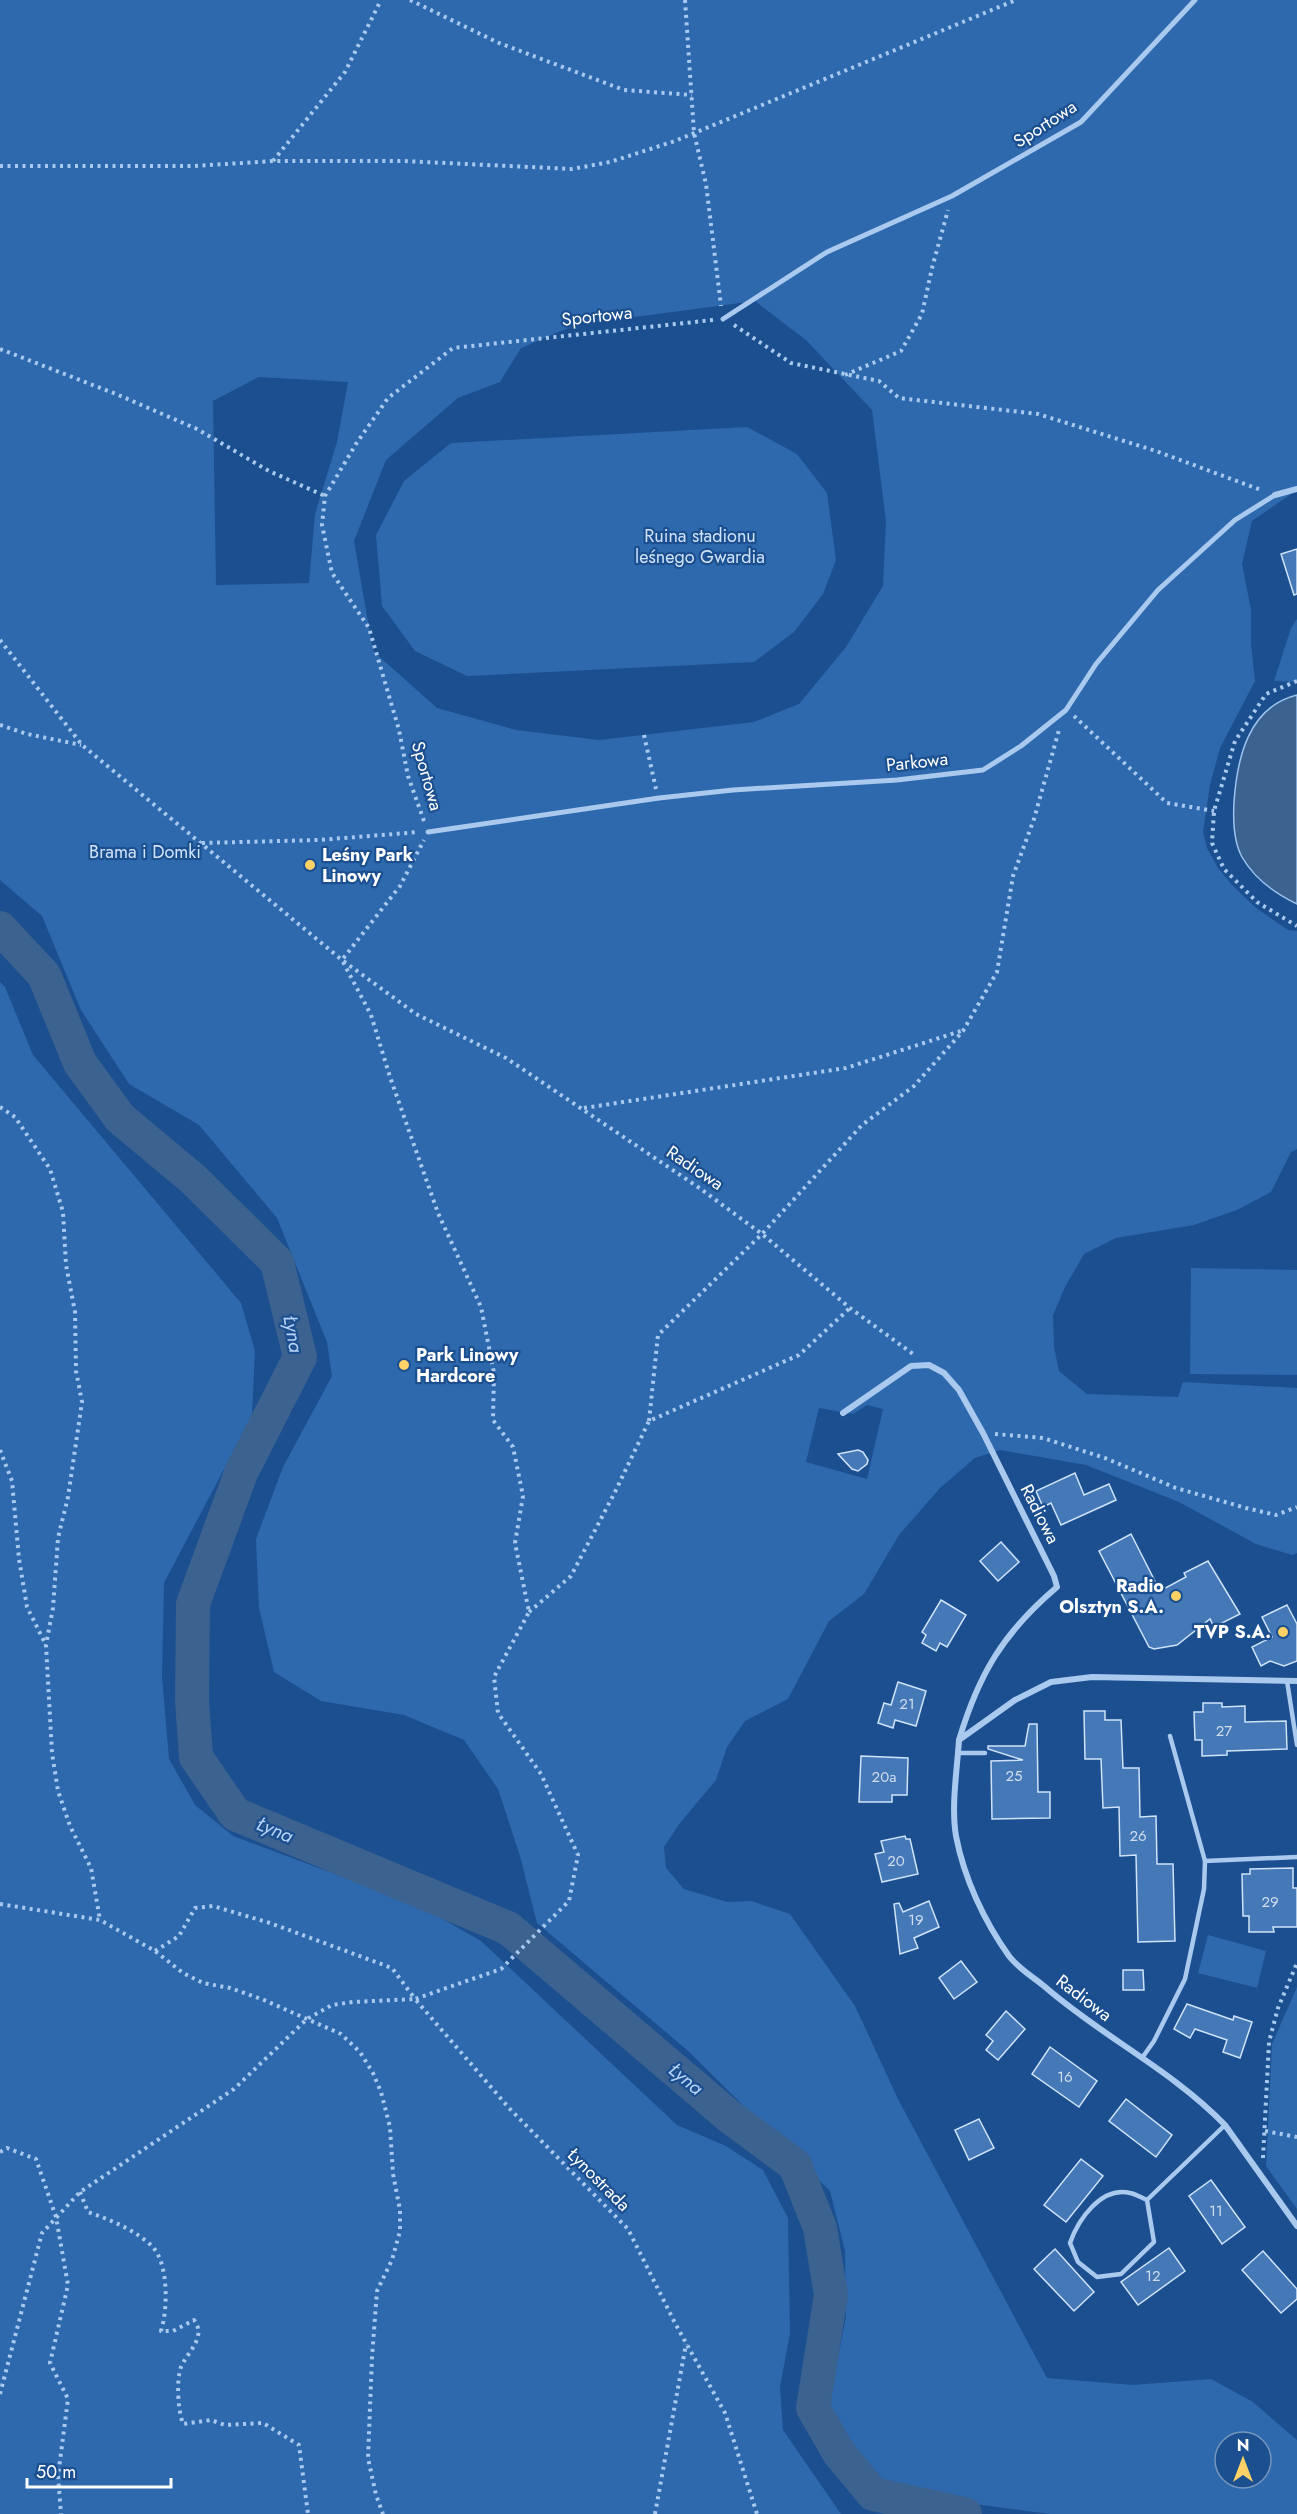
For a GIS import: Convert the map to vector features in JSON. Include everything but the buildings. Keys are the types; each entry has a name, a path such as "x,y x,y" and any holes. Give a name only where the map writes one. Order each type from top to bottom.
{"street":[{"name":"Sportowa","path":"723,319 827,252 952,196 1081,122 1195,0"},
{"name":"Parkowa","path":"428,832 659,798 733,790 897,780 983,770 1021,746 1066,710 1096,664 1158,590 1235,520 1275,495 1297,489"},
{"path":"843,1413 911,1366 928,1365"},
{"name":"Radiowa","path":"928,1365 944,1373 959,1390 983,1433 1054,1576 1057,1587 1028,1611 998,1647 970,1701 959,1740 955,1786 956,1834 969,1887 1010,1958 1066,2006 1142,2058 1211,2110 1225,2125 1297,2226"},
{"path":"959,1740 1015,1700 1051,1682 1092,1677 1297,1681"}],"lane":[{"path":"1287,1681 1297,1745"},
{"path":"1142,2058 1154,2041 1185,1978 1204,1888 1205,1861 1170,1736"},
{"path":"958,1753 985,1753"},
{"path":"1205,1861 1297,1857"},
{"path":"1148,2200 1225,2125"},
{"path":"1128,2192 1148,2200 1154,2242 1121,2274 1097,2277 1078,2262 1070,2243 1076,2226 1103,2196 1128,2192"}],"path":[{"path":"273,161 345,72 381,0"},
{"path":"410,0 499,43 624,90 692,95"},
{"path":"685,0 694,133 706,184 723,319 742,329 791,363 879,381 899,398 1038,414 1156,451 1275,495"},
{"path":"0,166 195,166 273,161 403,161 572,169 610,162 694,133 1016,0"},
{"path":"844,375 901,351 922,314 952,196"},
{"name":"Sportowa","path":"428,832 408,776 399,730 369,627 332,573 322,525 325,496 356,444 388,398 453,348 723,319"},
{"path":"0,349 116,394 197,429 269,471 325,496"},
{"name":"Radiowa","path":"0,640 82,745 342,960 416,1014 506,1058 584,1108 762,1234 850,1308 928,1365"},
{"path":"1297,681 1266,694 1235,741 1214,811 1212,843 1224,869 1257,902 1297,926"},
{"path":"0,2394 42,2233 80,2192 234,2089 308,2019 332,2006 353,2002 415,1999 501,1969 569,1901 578,1855 541,1774 498,1713 494,1677 529,1612 571,1576 649,1421 658,1335 762,1234 862,1125 914,1086 963,1031 997,972 1013,876 1034,819 1066,710 1167,803 1214,811"},
{"path":"0,725 27,734 82,745"},
{"path":"644,735 659,798"},
{"path":"201,843 319,840 428,832"},
{"path":"428,832 400,886 342,960 371,1015 390,1077 438,1213 481,1307 494,1372 493,1420 513,1447 523,1496 515,1543 529,1612"},
{"path":"584,1108 846,1068 963,1031"},
{"path":"0,1107 15,1118 50,1169 63,1212 66,1265 75,1312 76,1371 82,1402 68,1497 58,1538 53,1608 46,1645 52,1753 58,1791 70,1826 91,1868 100,1920"},
{"path":"649,1421 799,1355 850,1308"},
{"path":"983,1433 1043,1438 1104,1458 1176,1488 1276,1515 1297,1507"},
{"path":"0,1450 12,1482 19,1559 27,1607 46,1645"},
{"path":"0,1904 100,1920 155,1951 183,1973 203,1983 230,1988 308,2019 341,2034 360,2052 378,2082 390,2127 393,2174 400,2210 400,2231 392,2260 377,2291 369,2413 368,2458 376,2495 383,2514"},
{"name":"Łynostrada","path":"155,1951 178,1936 195,1908 213,1906 270,1923 392,1968 415,1999 509,2108 628,2229 725,2413 757,2514"},
{"path":"1263,2161 1269,2042 1278,2008 1297,1963"},
{"path":"1265,2132 1297,2137"},
{"path":"0,2152 7,2148 36,2159 56,2217 68,2285 50,2363 68,2399 58,2476 61,2514"},
{"path":"80,2192 88,2212 118,2222 153,2246 164,2275 166,2300 161,2331 173,2331 194,2320 198,2326 198,2339 180,2368 178,2411 183,2424 211,2420 225,2425 263,2422 299,2445 308,2514"},
{"path":"655,2514 687,2343"}],"green space":[{"name":"Brama i Domki","path":"0,0 1297,0 1297,490 1252,521 1242,564 1251,610 1251,644 1255,681 1220,748 1210,785 1203,832 1207,848 1218,868 1233,886 1256,908 1288,930 1297,931 1297,1149 1291,1152 1271,1192 1237,1210 1194,1225 1116,1238 1084,1254 1065,1287 1053,1315 1054,1347 1059,1371 1087,1394 1178,1397 1183,1382 1297,1388 1297,1553 1292,1555 1256,1544 1179,1502 1086,1465 1000,1450 975,1458 940,1488 899,1535 864,1594 829,1621 788,1699 745,1721 727,1747 716,1780 680,1823 664,1847 666,1868 684,1889 727,1902 751,1901 790,1914 855,2006 898,2099 1047,2378 1133,2385 1211,2379 1253,2402 1297,2440 1297,2514 1050,2514 920,2497 862,2469 828,2408 846,2317 845,2251 830,2191 687,2050 537,1923 520,1856 498,1789 464,1740 404,1715 321,1701 274,1672 259,1608 256,1539 283,1467 332,1376 327,1342 277,1218 199,1125 129,1084 81,1010 42,916 0,880","holes":["755,301 807,341 872,410 886,521 883,586 846,647 799,704 754,722 599,740 516,730 437,708 373,651 354,541 386,460 458,398 500,382 521,348 575,325","259,377 348,382 337,442 315,514 309,583 216,585 213,401","867,1405 883,1409 867,1479 806,1462 819,1408 853,1414"]},
{"name":"Ruina stadionu leśnego Gwardia","path":"747,427 797,454 827,493 836,560 823,594 794,632 754,662 467,676 415,651 382,606 376,535 404,481 451,443"},
{"path":"1297,619 1297,682 1274,681 1291,628"},
{"path":"0,982 5,987 33,1055 241,1303 255,1351 252,1416 164,1583 162,1677 169,1759 195,1805 233,1836 420,1906 481,1941 677,2125 726,2146 763,2170 788,2218 790,2333 780,2387 783,2430 841,2514 0,2514"},
{"path":"1191,1268 1297,1270 1297,1375 1190,1374"},
{"path":"1208,1935 1266,1951 1257,1988 1198,1973"},
{"path":"1297,1987 1297,2209 1266,2166 1272,2044"}],"shaded area":[{"path":"1297,695 1297,904 1266,885 1242,857 1234,830 1234,802 1242,752 1256,723 1280,701"}],"waterway":[{"name":"Łyna","path":"0,928 44,975 80,1063 120,1118 193,1179 277,1262 300,1357 241,1473 193,1604 192,1701 196,1757 235,1814 508,1928 730,2117 795,2165 820,2228 831,2295 813,2408 839,2453 873,2494 965,2514"}],"place":[{"name":"Leśny Park Linowy","path":"310,865"},
{"name":"Park Linowy Hardcore","path":"404,1365"},
{"name":"Radio Olsztyn S.A.","path":"1176,1596"},
{"name":"TVP S.A.","path":"1283,1632"}]}
